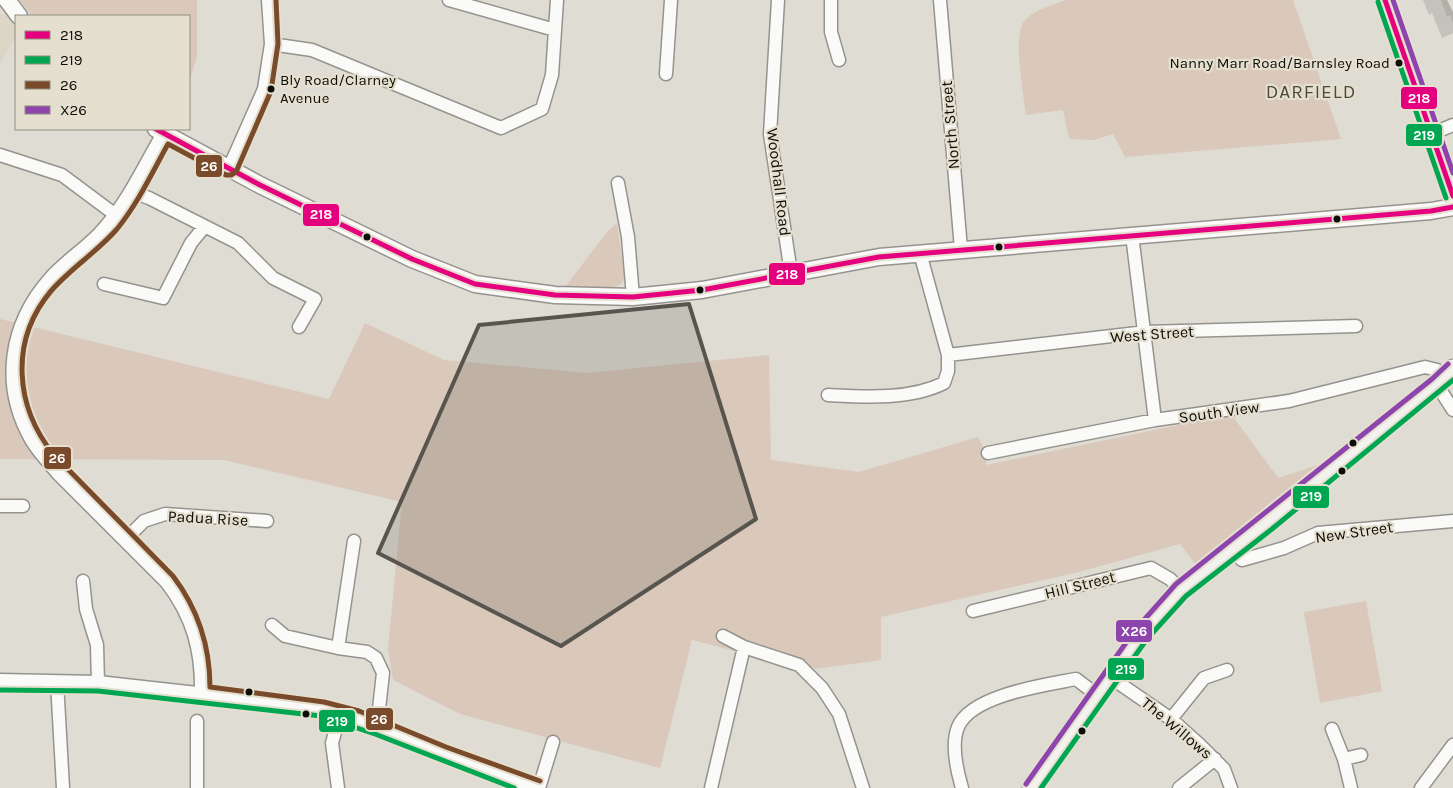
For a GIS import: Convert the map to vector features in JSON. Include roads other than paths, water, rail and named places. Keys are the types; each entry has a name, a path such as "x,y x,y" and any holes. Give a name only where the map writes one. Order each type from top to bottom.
{"main road":[{"path":"1385,0 1453,196"},
{"path":"1032,788 1141,634 1181,590 1446,377"}],"street":[{"path":"8,0 18,15"},
{"path":"229,168 264,89 270,44 268,0"},
{"path":"449,0 555,30"},
{"path":"270,44 312,50 501,128 542,109 552,75 557,0"},
{"path":"666,74 671,0"},
{"name":"Woodhall Road","path":"778,0 770,134 791,273"},
{"path":"832,0 832,32 839,60"},
{"name":"North Street","path":"940,0 961,249"},
{"path":"1431,134 1453,126"},
{"path":"203,694 201,651 189,613 168,581 59,472 34,440 17,404 13,375 14,358 22,327 38,295 117,216 132,192 160,131 229,168 403,255 475,284 555,295 633,297 702,290 844,262 920,253 1431,211 1453,207"},
{"path":"0,155 62,176 117,216"},
{"path":"618,183 628,237 633,297"},
{"path":"132,192 149,198 238,243 273,278 315,299 299,328"},
{"path":"104,284 163,298 192,243 204,226"},
{"path":"1132,235 1146,332 1155,420"},
{"path":"828,395 881,396 927,392 944,383 948,371 948,355 920,253"},
{"name":"West Street","path":"948,355 1146,332 1356,326"},
{"name":"South View","path":"988,453 1155,420 1289,401 1425,367 1437,370 1446,377"},
{"path":"1446,377 1453,410"},
{"path":"0,506 23,506"},
{"name":"Padua Rise","path":"127,538 144,521 164,514 267,521"},
{"name":"New Street","path":"1232,550 1242,560 1284,548 1318,533 1453,521"},
{"path":"338,648 354,541"},
{"name":"Hill Street","path":"973,611 1151,568 1170,579 1181,590"},
{"path":"83,581 86,609 97,645 98,684"},
{"path":"272,625 285,636 338,648 367,652 376,658 381,665 383,684 377,727"},
{"path":"723,636 744,647 800,665 822,688 839,714 863,788"},
{"path":"711,788 744,647"},
{"path":"1171,719 1204,678 1227,670"},
{"name":"The Willows","path":"1110,677 1171,719 1215,759 1224,769 1231,788"},
{"path":"961,783 956,734 959,725 966,716 989,701 1036,687 1076,679 1096,696"},
{"path":"0,682 98,684 294,705 340,714 538,788 552,742"},
{"path":"57,682 62,788"},
{"path":"338,788 332,743 340,714"},
{"path":"197,721 197,788"},
{"path":"1332,729 1344,759 1351,788"},
{"path":"1421,788 1453,745"},
{"path":"1344,759 1361,755"},
{"path":"1179,788 1215,759"}],"place":[{"name":"Nanny Marr Road/Barnsley Road","path":"1399,63"},
{"name":"Bly Road/Clarney Avenue","path":"271,89"}],"district":[{"name":"DARFIELD","path":"1311,92"}]}
